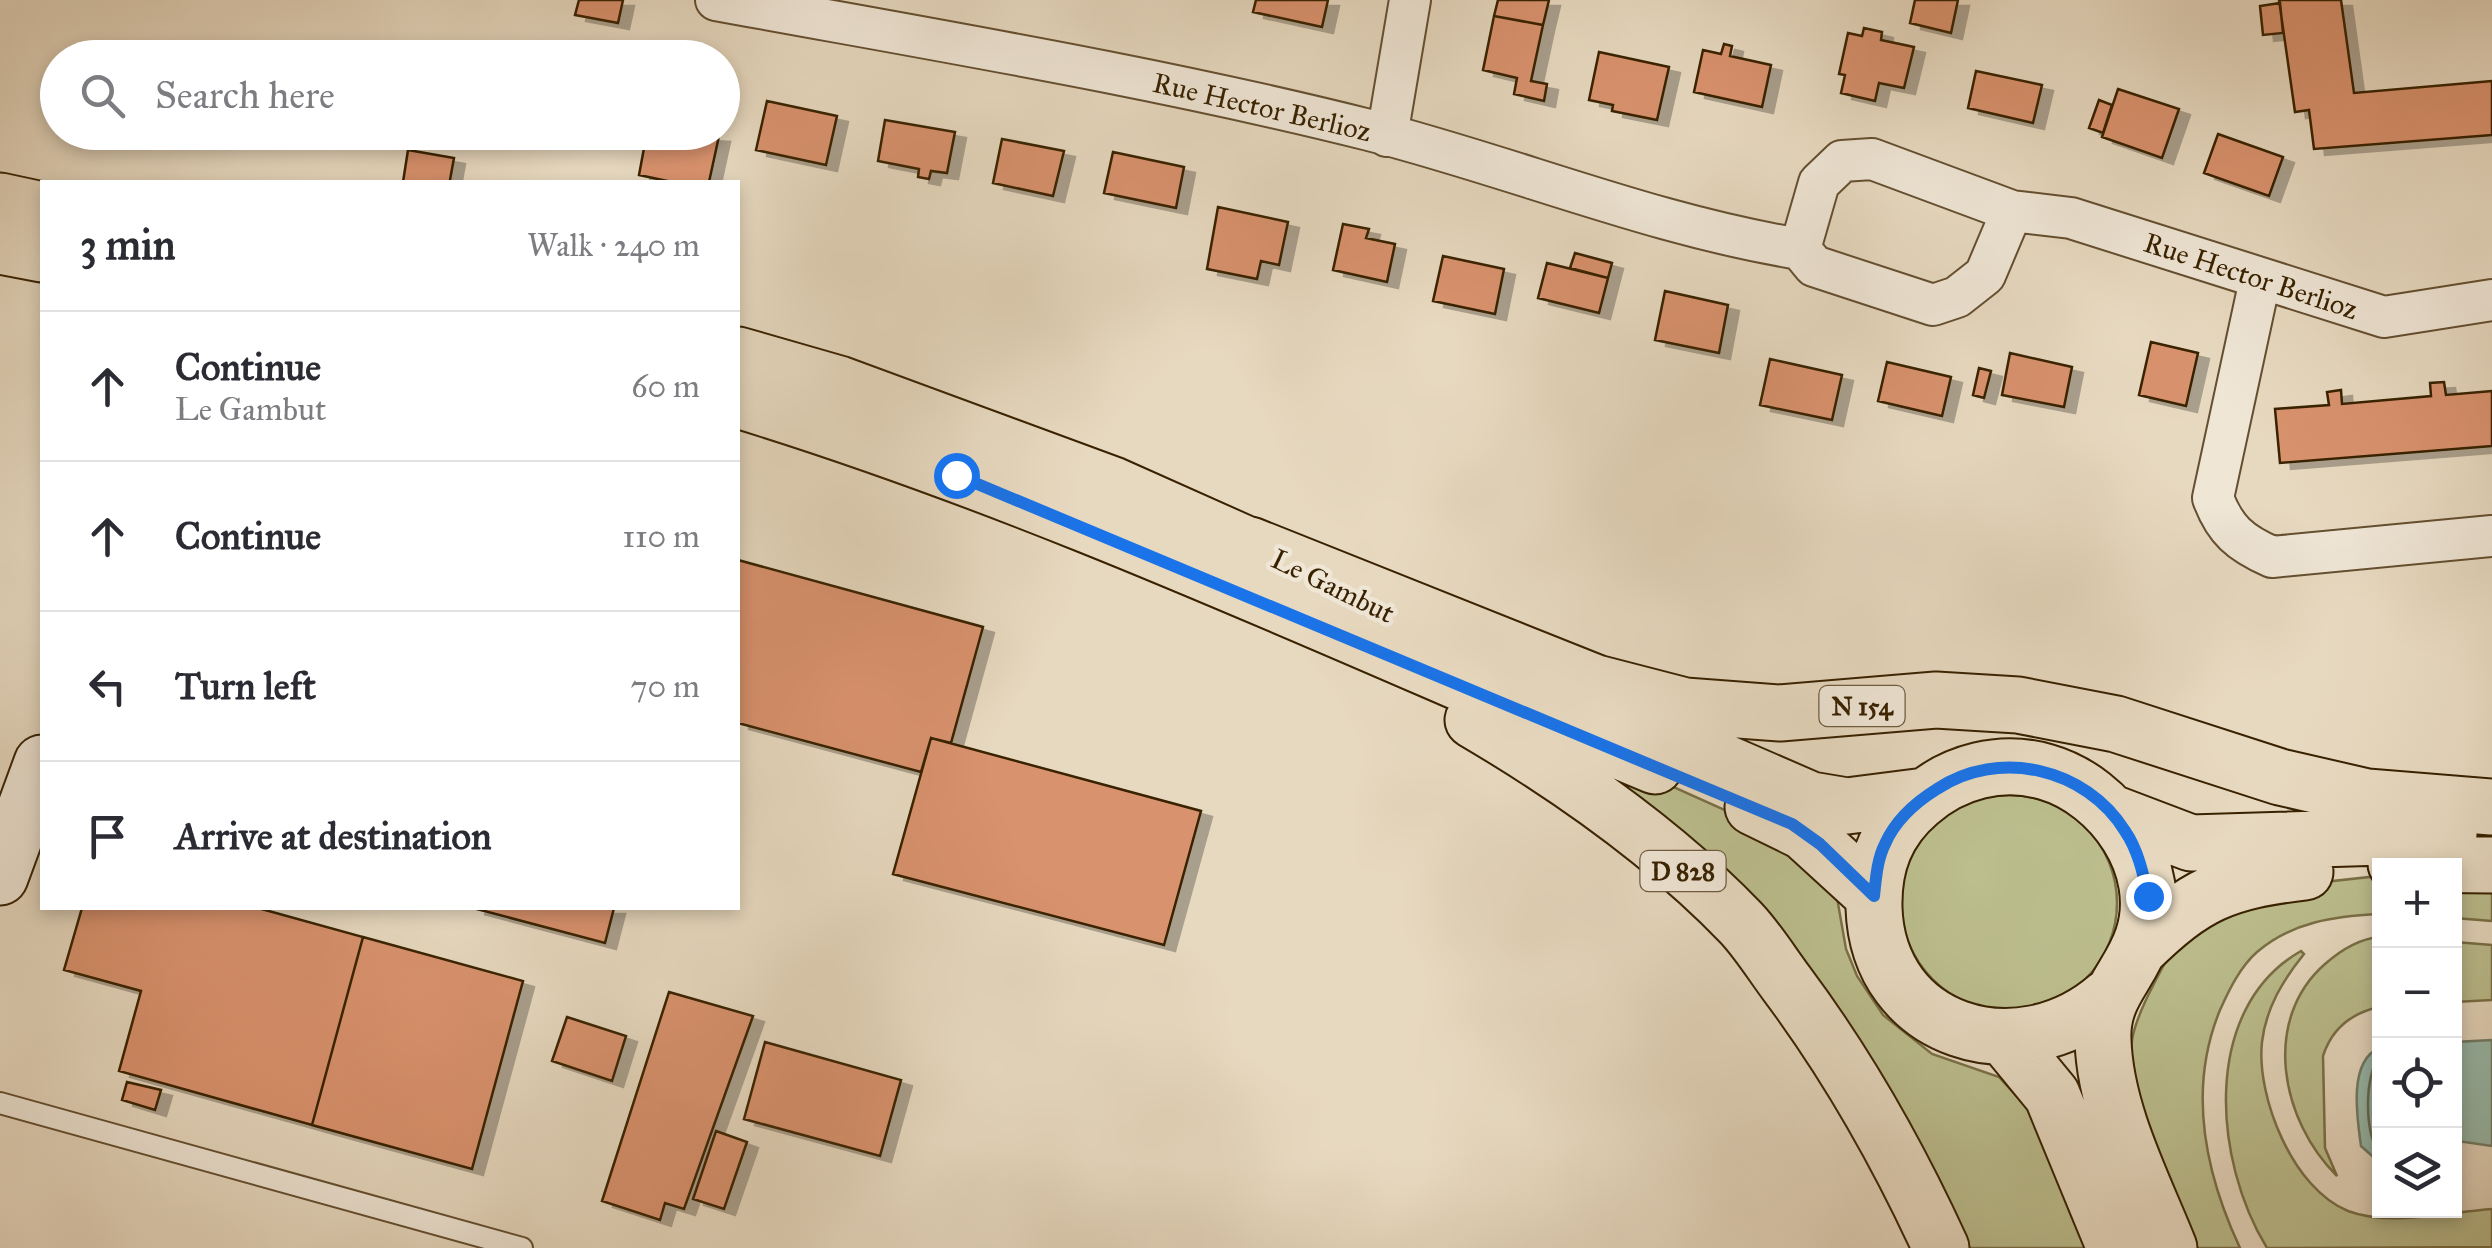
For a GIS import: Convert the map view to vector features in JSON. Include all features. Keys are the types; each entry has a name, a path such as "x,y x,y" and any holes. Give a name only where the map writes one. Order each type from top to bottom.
{"main road":[{"path":"0,201 40,210"},
{"path":"0,246 40,254"},
{"name":"Le Gambut","path":"740,356 839,384 1113,485 1250,545 1426,632 1810,800 1847,806 1925,796"},
{"name":"Le Gambut","path":"740,401 956,475 1298,617"},
{"name":"N 154","path":"1250,545 1596,683 1684,706 1780,712 1936,700 2018,705 2116,724 2280,777 2367,797 2492,806"},
{"name":"D 828","path":"1298,617 1792,824 1820,844 1874,896"},
{"name":"D 828","path":"1298,617 1530,754 1654,845 1743,924 1834,1048 1902,1162 1941,1248"},
{"path":"2112,814 2136,852 2148,896 2138,950 2108,997 2063,1028 2006,1039 1944,1022 1910,995 1882,949 1874,896 1885,842 1925,796 1976,771 2034,768 2076,785 2112,814 2191,843 2492,835"},
{"path":"2138,950 2190,902 2246,878 2387,864 2492,865"},
{"path":"2108,997 2103,1041 2107,1074 2128,1144 2169,1248"},
{"path":"2006,1039 2052,1095 2115,1248"}],"street":[{"name":"Rue Hector Berlioz","path":"716,0 1092,69 1387,136 1714,235 1800,249 1814,266 1933,305 1958,297 1985,275 2012,210"},
{"path":"1387,136 1410,0"},
{"name":"Rue Hector Berlioz","path":"1800,249 1819,183 1842,161 1872,159 2012,210 2071,218 2384,317 2492,300"},
{"path":"2260,280 2212,498 2224,527 2244,545 2272,557 2492,536"},
{"path":"0,877 40,768"}],"lane":[{"path":"0,1103 522,1248"}],"green space":[{"path":"1600,754 1785,837 1836,892 1846,949 1857,976 1883,1015 1932,1054 1999,1077 2031,1112 2087,1248 1962,1248 1593,772"},
{"path":"2009,795 2050,803 2085,827 2109,862 2117,903 2109,944 2085,979 2050,1003 2009,1011 1968,1003 1933,979 1909,944 1901,903 1909,862 1933,827 1968,803"},
{"path":"2372,877 2372,915 2299,927 2270,942 2251,958 2227,995 2210,1040 2204,1070 2204,1131 2217,1190 2240,1248 2194,1248 2143,1115 2132,1061 2132,1040 2151,989 2177,940 2278,887"},
{"path":"2462,879 2492,880 2492,921 2462,919"},
{"path":"2372,938 2372,1009 2344,1023 2323,1056 2325,1148 2337,1176 2302,1128 2286,1070 2286,1041 2292,1013 2305,987 2337,954"},
{"path":"2462,943 2492,945 2492,1000 2462,1002"},
{"path":"2301,951 2304,954 2272,1006 2264,1030 2262,1064 2265,1089 2282,1139 2311,1183 2328,1200 2372,1218 2462,1218 2462,1212 2492,1209 2492,1247 2267,1248 2235,1172 2226,1088 2232,1047 2246,1009 2269,977"}],"water":[{"path":"2492,1040 2492,1146 2462,1142 2462,1042"},
{"path":"2372,1053 2372,1156 2361,1146 2357,1106 2359,1078"}],"building":[{"path":"579,0 623,0 618,23 575,15"},
{"path":"1256,0 1328,0 1322,27 1253,12"},
{"path":"1498,0 1549,0 1543,25 1494,16"},
{"path":"1915,0 1958,0 1951,33 1910,23"},
{"path":"2279,0 2341,0 2354,93 2492,81 2492,135 2314,149 2309,110 2295,112"},
{"path":"2280,3 2283,33 2263,35 2260,6"},
{"path":"1494,16 1543,25 1531,81 1547,84 1544,101 1514,94 1517,78 1483,70"},
{"path":"1864,28 1882,32 1881,40 1914,47 1904,88 1879,83 1875,101 1841,93 1845,75 1839,74 1848,33 1862,36"},
{"path":"1724,44 1732,46 1730,56 1771,65 1762,107 1694,92 1703,50 1721,54"},
{"path":"1599,52 1669,67 1657,120 1612,111 1613,105 1589,100"},
{"path":"1976,71 2042,85 2033,123 1968,108"},
{"path":"2118,89 2179,109 2162,158 2102,137"},
{"path":"2099,100 2112,105 2103,133 2089,128"},
{"path":"767,101 837,116 826,165 756,150"},
{"path":"885,120 955,132 947,173 931,171 929,179 918,177 919,169 878,161"},
{"path":"2218,134 2283,157 2269,196 2204,173"},
{"path":"1002,139 1064,151 1053,196 993,183"},
{"path":"408,150 454,158 450,180 403,180"},
{"path":"644,150 716,150 709,180 663,180 639,175"},
{"path":"1113,152 1184,167 1176,208 1104,193"},
{"path":"1218,207 1288,222 1279,265 1261,261 1257,279 1207,269"},
{"path":"1343,224 1369,229 1366,238 1395,244 1387,282 1333,270"},
{"path":"1575,253 1612,263 1608,278 1570,268"},
{"path":"1443,256 1504,269 1495,314 1433,301"},
{"path":"1547,263 1608,278 1599,313 1538,298"},
{"path":"1665,291 1728,305 1719,353 1655,340"},
{"path":"2151,342 2198,353 2186,406 2139,395"},
{"path":"2010,353 2072,367 2064,407 2002,395"},
{"path":"1770,359 1842,375 1832,420 1760,405"},
{"path":"1887,362 1951,377 1942,416 1878,401"},
{"path":"1979,368 1991,371 1984,398 1973,395"},
{"path":"2444,382 2446,395 2492,391 2492,446 2280,463 2275,409 2329,405 2327,392 2341,390 2342,404 2431,396 2430,383"},
{"path":"740,561 983,627 951,743 931,738 921,772 740,724"},
{"path":"931,738 1201,811 1164,945 893,874"},
{"path":"81,910 265,910 363,937 312,1125 119,1071 141,991 64,970"},
{"path":"481,910 613,910 605,943"},
{"path":"363,937 523,981 472,1169 312,1125"},
{"path":"669,992 753,1016 684,1209 665,1203 660,1220 602,1201"},
{"path":"567,1017 626,1036 612,1081 552,1061"},
{"path":"765,1042 901,1080 880,1156 744,1119"},
{"path":"127,1082 161,1090 155,1110 122,1100"},
{"path":"716,1131 747,1142 724,1209 693,1199"}],"route":[{"path":"956,475 1792,824 1820,844 1874,896 1885,842 1909,810 1925,796 1966,774 2010,767 2034,768 2056,775 2096,798 2126,832 2148,896"}]}
